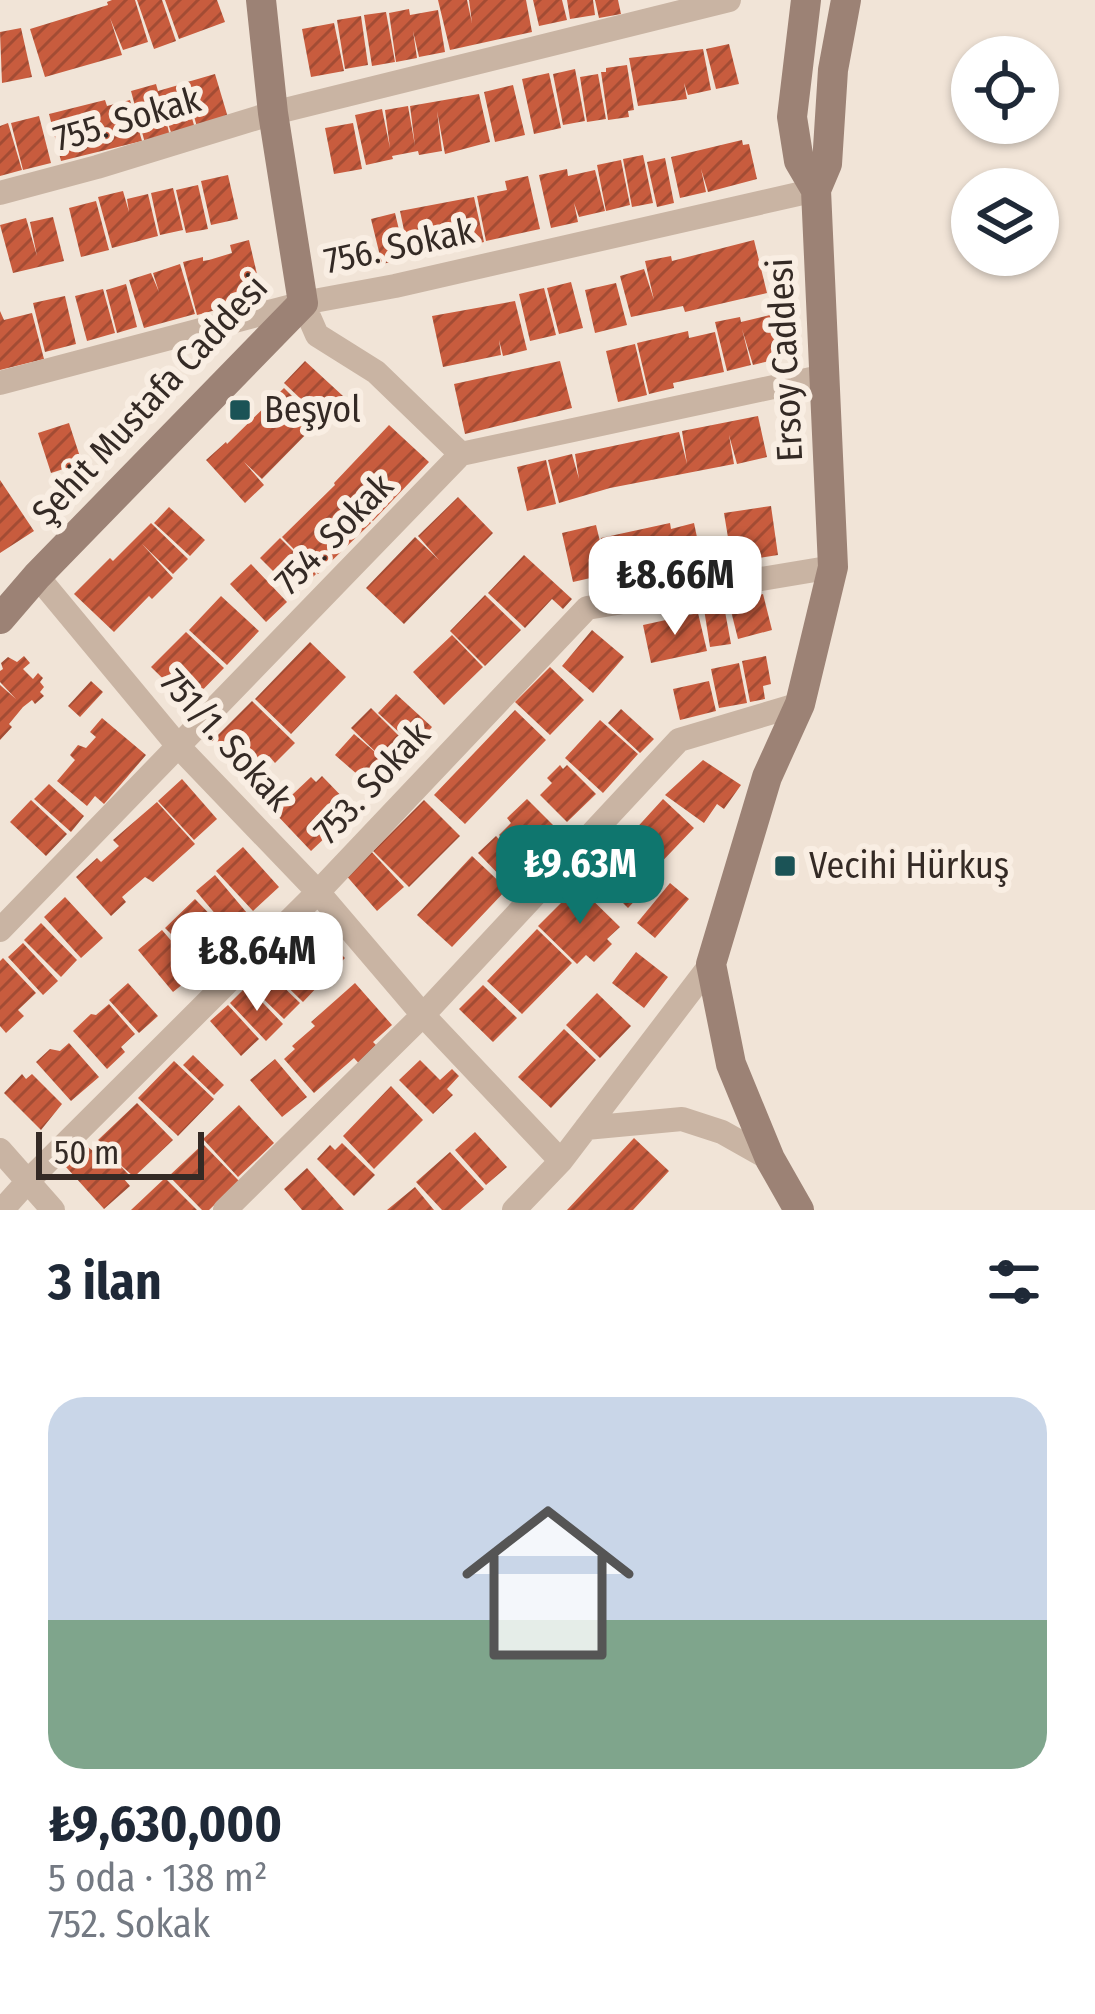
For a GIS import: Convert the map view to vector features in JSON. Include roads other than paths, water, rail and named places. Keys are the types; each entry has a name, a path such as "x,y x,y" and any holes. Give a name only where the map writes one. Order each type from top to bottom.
{"main road":[{"name":"Şehit Mustafa Caddesi","path":"0,619 303,303 273,113 261,0"},
{"name":"Ersoy Caddesi","path":"806,0 792,117 799,161 816,190"},
{"name":"Ersoy Caddesi","path":"799,1210 770,1159 731,1064 710,964 766,777 800,704 833,566 816,190 827,164 833,70 846,0"}],"street":[{"name":"755. Sokak","path":"0,193 273,113 729,0"},
{"name":"756. Sokak","path":"0,383 303,303 816,190"},
{"path":"303,303 317,335 376,372 461,454 825,376"},
{"name":"754. Sokak","path":"0,930 461,454"},
{"name":"753. Sokak","path":"2,1210 318,892 587,608 833,566"},
{"name":"751/1. Sokak","path":"38,576 179,747 318,892 423,1015 561,1161"},
{"path":"226,1210 423,1015 680,740 800,704"},
{"path":"514,1210 561,1161 710,964"},
{"path":"586,1129 682,1119 722,1132 770,1159"},
{"path":"0,1150 53,1210"}],"place":[{"name":"Beşyol","path":"240,410"},
{"name":"Vecihi Hürkuş","path":"785,866"}]}
